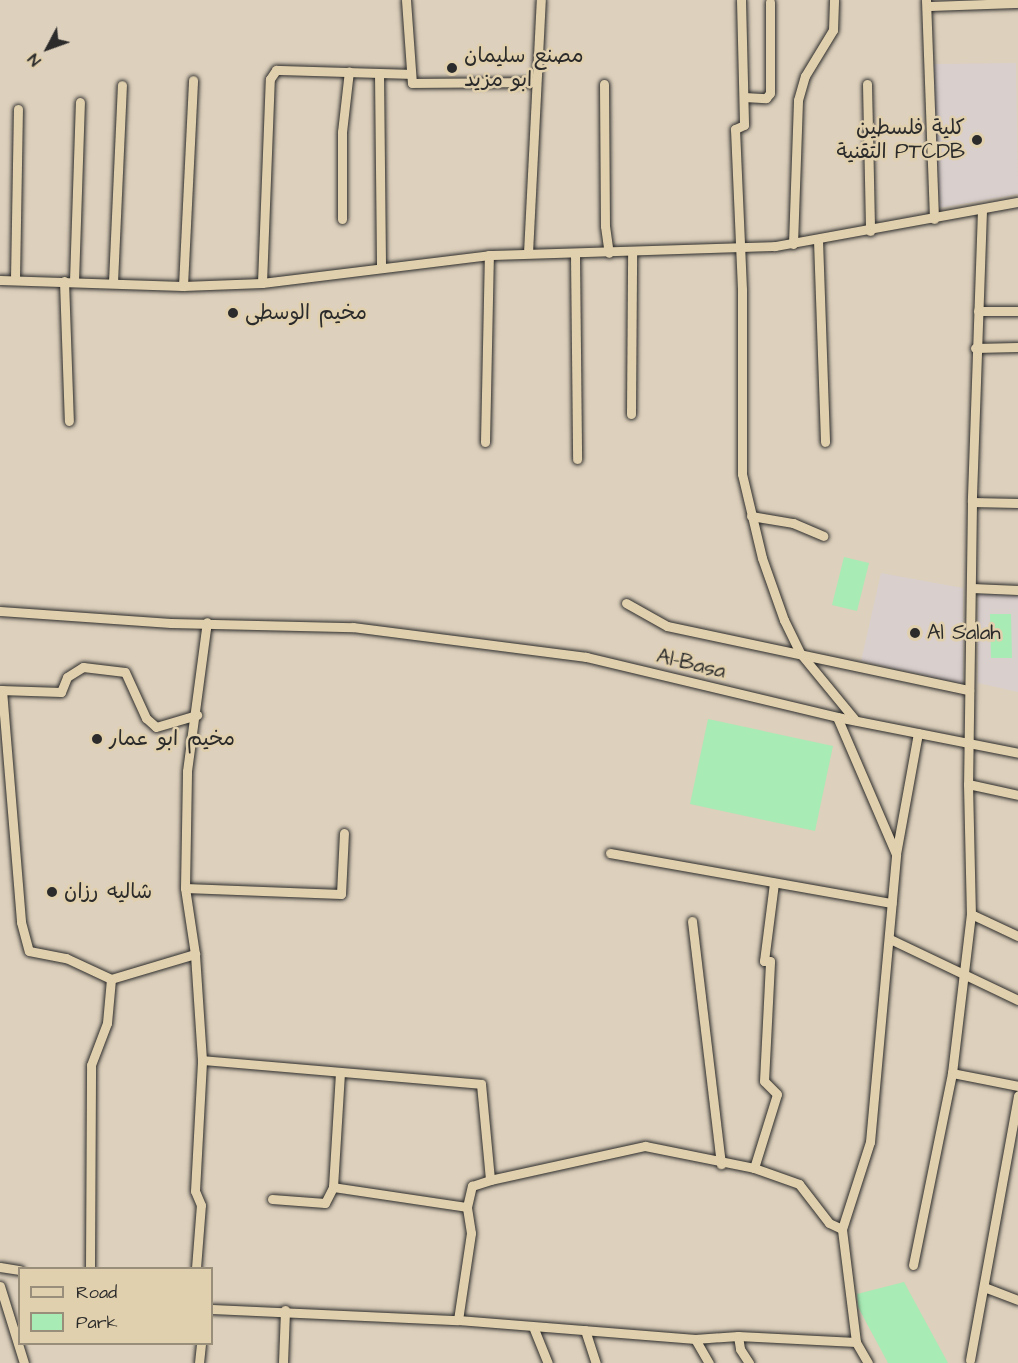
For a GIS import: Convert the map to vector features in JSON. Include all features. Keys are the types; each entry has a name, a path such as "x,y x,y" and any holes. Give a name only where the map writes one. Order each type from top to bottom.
{"street":[{"path":"406,0 409,74 412,83 536,82"},
{"path":"528,253 541,0"},
{"path":"741,0 744,125 735,129 742,474 751,516 784,620 800,653 855,720"},
{"path":"793,244 798,100 805,76 833,30 834,0"},
{"path":"744,97 766,98 770,93 770,2"},
{"path":"934,219 926,3 1018,3"},
{"path":"262,283 270,80 276,70 409,74"},
{"path":"342,219 342,132 349,71"},
{"path":"379,73 381,267"},
{"path":"183,286 194,80"},
{"path":"604,84 605,226 609,253"},
{"path":"867,84 870,231"},
{"path":"113,282 122,85"},
{"path":"69,421 69,281 80,102"},
{"path":"15,279 18,109"},
{"path":"0,280 183,286 262,283 489,255 528,253 575,255 793,244 1018,202"},
{"path":"913,1265 952,1073 966,977 971,914 968,784 971,744 969,690 975,348 982,210"},
{"path":"818,240 825,442"},
{"path":"632,252 632,414"},
{"path":"485,442 489,255"},
{"path":"575,255 577,459"},
{"path":"978,311 1018,310"},
{"path":"975,348 1018,347"},
{"path":"972,502 1018,503"},
{"path":"751,516 793,523 823,536"},
{"path":"972,588 1018,590"},
{"path":"626,603 667,626 800,653 875,673 969,690"},
{"name":"Al-Basa","path":"0,611 353,627 586,657 837,717 1018,753"},
{"path":"196,1267 201,1205 195,1191 202,1060 195,954 185,888 187,771 197,715 207,622"},
{"path":"195,954 111,979 66,958 29,951 21,922 1,690 61,692 67,677 83,667 125,672 146,718 156,727 197,715"},
{"path":"837,717 896,854"},
{"path":"868,1363 856,1342 842,1229 870,1142 896,854 918,733"},
{"path":"968,784 1018,795"},
{"path":"185,888 341,894 344,833"},
{"path":"610,853 892,903"},
{"path":"754,1168 777,1094 764,1081 770,961 764,961 774,883"},
{"path":"971,914 1018,936"},
{"path":"692,921 721,1164"},
{"path":"890,939 1018,1000"},
{"path":"90,1267 91,1065 107,1023 111,979"},
{"path":"202,1060 481,1084 490,1180"},
{"path":"272,1199 325,1203 333,1187 340,1072"},
{"path":"952,1073 1018,1086"},
{"path":"970,1360 1018,1095"},
{"path":"458,1320 471,1233 467,1207 472,1186 490,1180 645,1146 721,1164 754,1168 799,1184 829,1223 842,1229"},
{"path":"333,1187 467,1207"},
{"path":"0,1267 18,1270"},
{"path":"0,1286 18,1344"},
{"path":"984,1287 1018,1300"},
{"path":"213,1309 285,1310 458,1320 534,1329 585,1330 695,1339 738,1336 856,1342"},
{"path":"283,1363 285,1310"},
{"path":"534,1329 548,1363"},
{"path":"585,1330 596,1363"},
{"path":"738,1336 740,1349 749,1363"},
{"path":"695,1339 709,1363"},
{"path":"18,1345 24,1363"},
{"path":"199,1363 201,1345"}],"shaded area":[{"name":"كلية فلسطين التقنية PTCDB","path":"1016,63 1018,194 939,208 932,64"},
{"name":"Al Salah","path":"881,573 963,588 963,684 861,661"},
{"path":"978,592 1018,596 1018,692 978,683"}],"green space":[{"path":"844,557 869,563 857,611 832,605"},
{"path":"990,614 1011,614 1012,658 991,658"},
{"path":"708,719 833,746 815,831 690,804"},
{"path":"904,1282 948,1363 888,1363 858,1307 857,1294"}],"place":[{"name":"مصنع سليمان ابو مزيد","path":"452,68"},
{"name":"كلية فلسطين التقنية PTCDB","path":"977,140"},
{"name":"مخيم الوسطى","path":"233,313"},
{"name":"Al Salah","path":"915,633"},
{"name":"مخيم ابو عمار","path":"97,739"},
{"name":"شاليه رزان","path":"52,892"}]}
